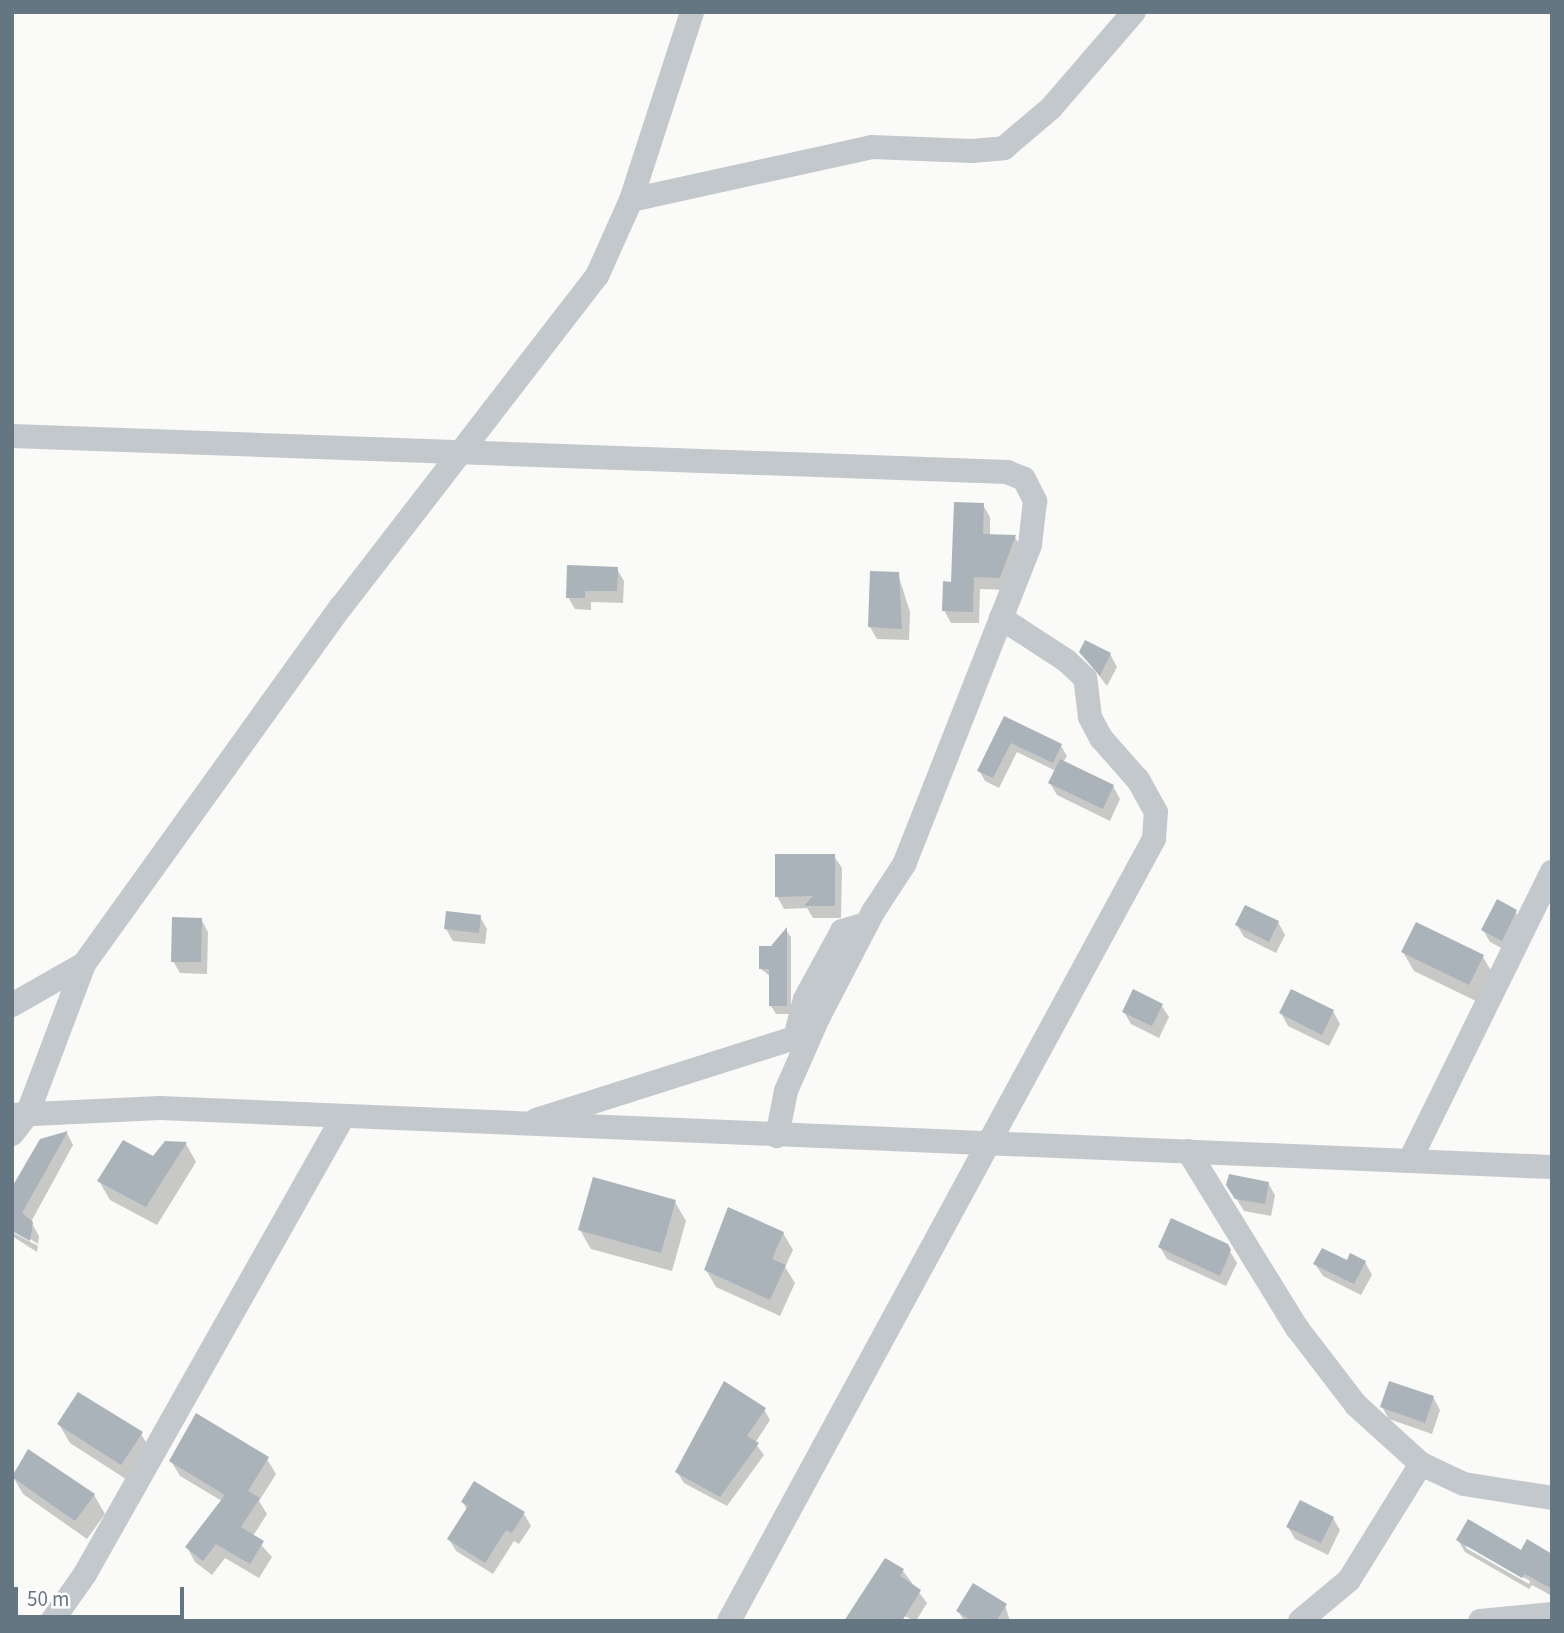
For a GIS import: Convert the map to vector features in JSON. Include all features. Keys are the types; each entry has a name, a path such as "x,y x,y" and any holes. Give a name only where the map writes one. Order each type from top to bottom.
{"street":[{"path":"692,12 631,200 597,276 527,370 455,453 84,964 17,1121 160,1108 1552,1167"},
{"path":"631,200 872,147 1004,148 1051,108 1134,12"},
{"path":"12,436 1007,472 1024,479 1035,501 1030,545 905,863 867,924 786,1090 777,1136"},
{"path":"729,1621 991,1144 1154,839 1156,812 1138,780 1101,738 1090,717 1084,678 1067,661 1001,618"},
{"path":"1410,1160 1552,872"},
{"path":"522,1124 795,1038 805,999 842,931 867,924"},
{"path":"12,1005 84,964"},
{"path":"52,1621 146,1468 343,1116"},
{"path":"1188,1152 1297,1328 1356,1405 1421,1464 1464,1484 1552,1498"},
{"path":"1300,1621 1349,1580 1421,1464"},
{"path":"1480,1621 1548,1616"}],"building":[{"path":"954,502 984,503 983,534 1016,535 1000,578 974,577 973,612 942,611 943,581 951,582"},
{"path":"567,565 618,567 617,591 585,591 585,598 566,598"},
{"path":"870,571 899,572 902,629 868,627"},
{"path":"1085,640 1111,653 1100,676 1079,652"},
{"path":"1004,716 1062,744 1053,763 1011,743 993,778 977,771"},
{"path":"1060,759 1114,785 1103,809 1048,783"},
{"path":"775,854 835,854 835,906 804,906 813,896 775,897"},
{"path":"1497,899 1517,910 1502,941 1481,930"},
{"path":"1245,905 1279,921 1269,942 1235,925"},
{"path":"446,911 481,915 479,933 444,929"},
{"path":"172,917 202,918 201,962 171,962"},
{"path":"1416,922 1484,955 1469,985 1401,952"},
{"path":"787,927 787,1006 769,1006 769,969 759,969 759,946 771,946"},
{"path":"1133,989 1163,1004 1152,1026 1122,1012"},
{"path":"1291,989 1334,1010 1322,1035 1279,1013"},
{"path":"68,1131 22,1213 33,1222 30,1241 12,1231 12,1187 40,1139"},
{"path":"123,1140 153,1156 165,1141 187,1142 146,1207 97,1181"},
{"path":"1229,1174 1269,1182 1265,1204 1235,1199 1226,1185"},
{"path":"593,1177 676,1200 661,1253 578,1230"},
{"path":"728,1207 784,1232 772,1259 786,1265 770,1300 704,1270"},
{"path":"1171,1218 1228,1244 1231,1250 1220,1276 1158,1247"},
{"path":"1322,1248 1347,1260 1350,1253 1366,1261 1354,1284 1313,1264"},
{"path":"724,1381 766,1408 747,1436 759,1443 720,1497 675,1472"},
{"path":"1389,1381 1434,1396 1425,1423 1380,1407"},
{"path":"78,1392 143,1432 121,1465 57,1424"},
{"path":"196,1413 269,1457 248,1491 260,1498 241,1527 264,1541 250,1564 216,1544 203,1561 185,1547 225,1495 169,1461"},
{"path":"28,1449 95,1494 75,1521 12,1477"},
{"path":"474,1481 525,1512 512,1533 506,1530 485,1563 447,1539 468,1506 461,1502"},
{"path":"1300,1500 1334,1517 1321,1543 1286,1527"},
{"path":"1468,1519 1521,1550 1527,1539 1552,1554 1552,1589 1525,1574 1522,1578 1456,1540"},
{"path":"885,1558 904,1569 900,1576 921,1590 902,1621 844,1621"},
{"path":"973,1583 1007,1604 996,1621 972,1621 956,1611"}]}
